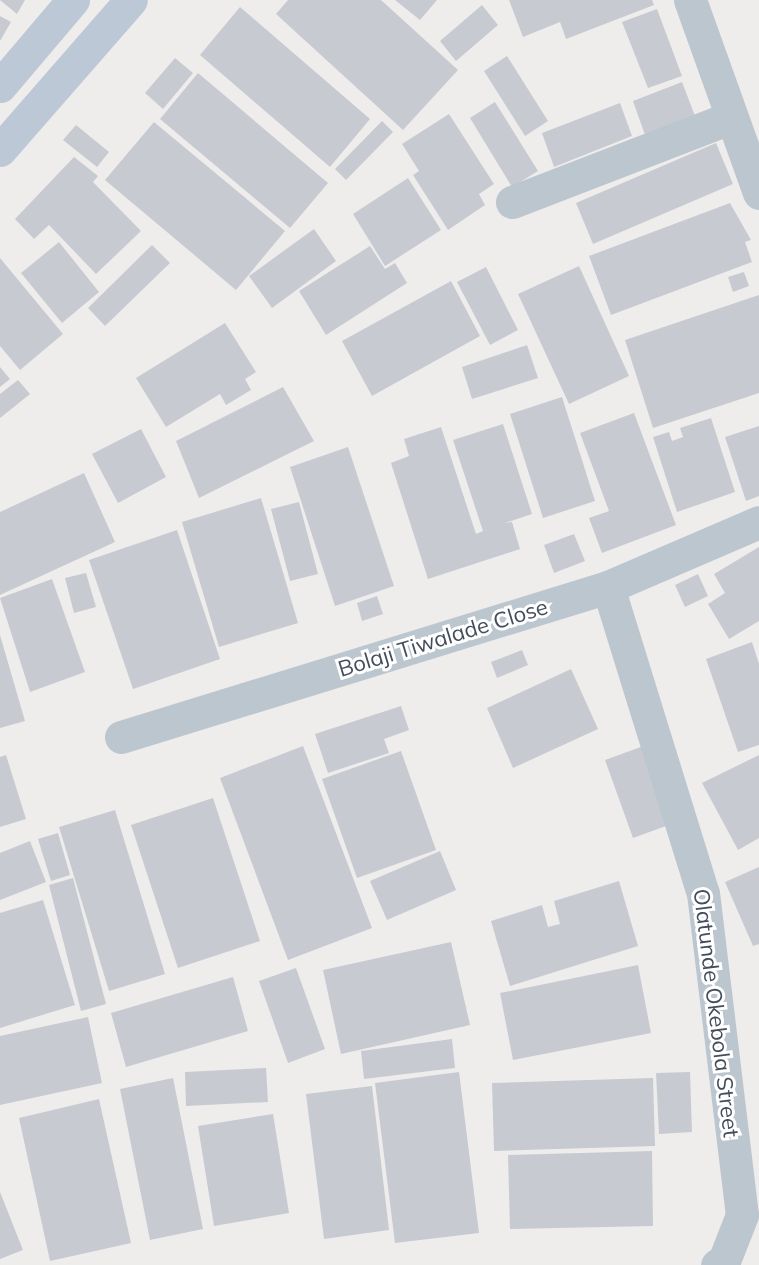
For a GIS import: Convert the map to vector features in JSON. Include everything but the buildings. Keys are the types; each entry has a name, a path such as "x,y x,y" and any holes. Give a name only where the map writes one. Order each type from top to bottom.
{"main road":[{"path":"0,86 73,0"},
{"path":"0,150 131,0"}],"street":[{"path":"690,0 730,118 759,193"},
{"path":"512,202 730,118"},
{"name":"Bolaji Tiwalade Close","path":"122,737 608,586 759,522"},
{"name":"Olatunde Okebola Street","path":"608,586 704,893 742,1215 724,1261 717,1265"}]}
